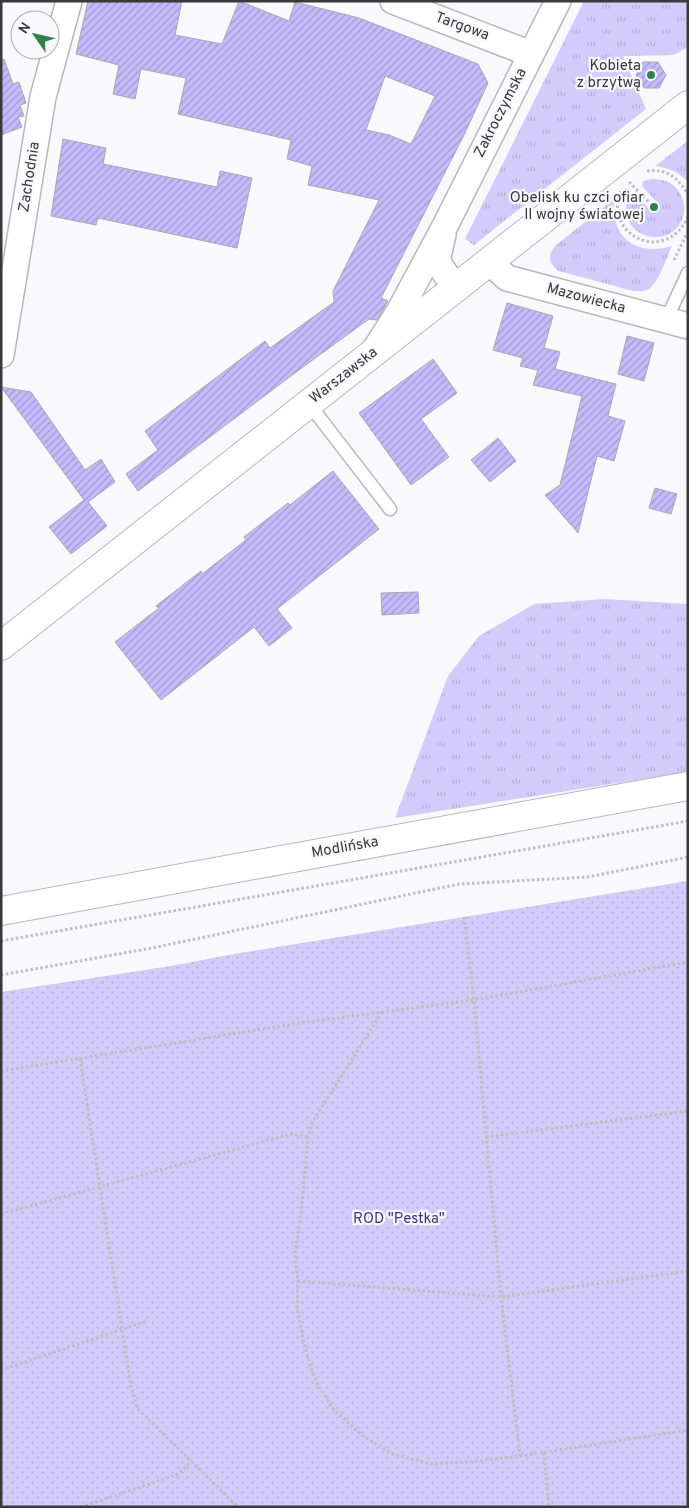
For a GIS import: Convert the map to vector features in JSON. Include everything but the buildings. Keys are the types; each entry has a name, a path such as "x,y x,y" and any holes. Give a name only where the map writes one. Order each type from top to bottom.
{"street":[{"name":"Zachodnia","path":"1,355 43,97 69,1"},
{"name":"Targowa","path":"393,1 531,54"},
{"name":"Zakroczymska","path":"372,354 400,310 445,226 558,1"},
{"name":"Warszawska","path":"1,646 688,105"},
{"name":"Zakroczymska","path":"445,226 437,262 455,288"},
{"name":"Mazowiecka","path":"489,262 507,278 677,323"},
{"name":"Modlińska","path":"1,910 688,786"}],"lane":[{"path":"677,323 688,273"},
{"path":"309,404 390,509"}],"path":[{"path":"642,172 653,170 664,172 674,177 688,195"},
{"path":"632,177 619,196 618,207 620,218 625,228 633,236 643,241 665,241 683,227 688,217"},
{"path":"628,181 651,204"},
{"path":"1,940 688,821"},
{"path":"1,975 152,948 460,884 588,877 688,857"},
{"path":"464,917 474,1000 501,1297 520,1456"},
{"path":"1,1071 382,1012 474,1000 688,962"},
{"path":"382,1012 313,1121 308,1137 302,1205 295,1254 298,1281 297,1307 305,1348 316,1382 334,1410 363,1436 393,1454 431,1464 478,1461 544,1453 688,1430"},
{"path":"80,1059 131,1387 138,1409 238,1507"},
{"path":"486,1137 688,1111"},
{"path":"1,1214 291,1134 308,1137"},
{"path":"298,1281 501,1297 688,1271"},
{"path":"1,1370 147,1321"},
{"path":"544,1453 549,1507"},
{"path":"81,1507 176,1475 192,1462"}],"green space":[{"path":"584,1 688,1 688,47 674,55 623,56 646,109 474,245 465,239"},
{"path":"688,141 688,182 673,171 655,166"},
{"path":"652,179 665,181 673,185 679,191 684,204 684,213 679,225 670,233 660,237 648,236 638,232 630,223 626,211 628,195 634,194 653,213 660,206 642,186 643,181"},
{"path":"614,199 616,224 628,241 647,249 672,246 653,286 647,290 633,291 559,271 551,262 551,252 556,245"},
{"path":"605,599 688,604 688,772 395,818 448,676 479,636 534,604"},
{"name":"ROD \"Pestka\"","path":"688,881 688,1507 1,1507 1,992"}],"place":[{"name":"Kobieta z brzytwą","path":"651,75"},
{"name":"Obelisk ku czci ofiar II wojny światowej","path":"654,207"}]}
